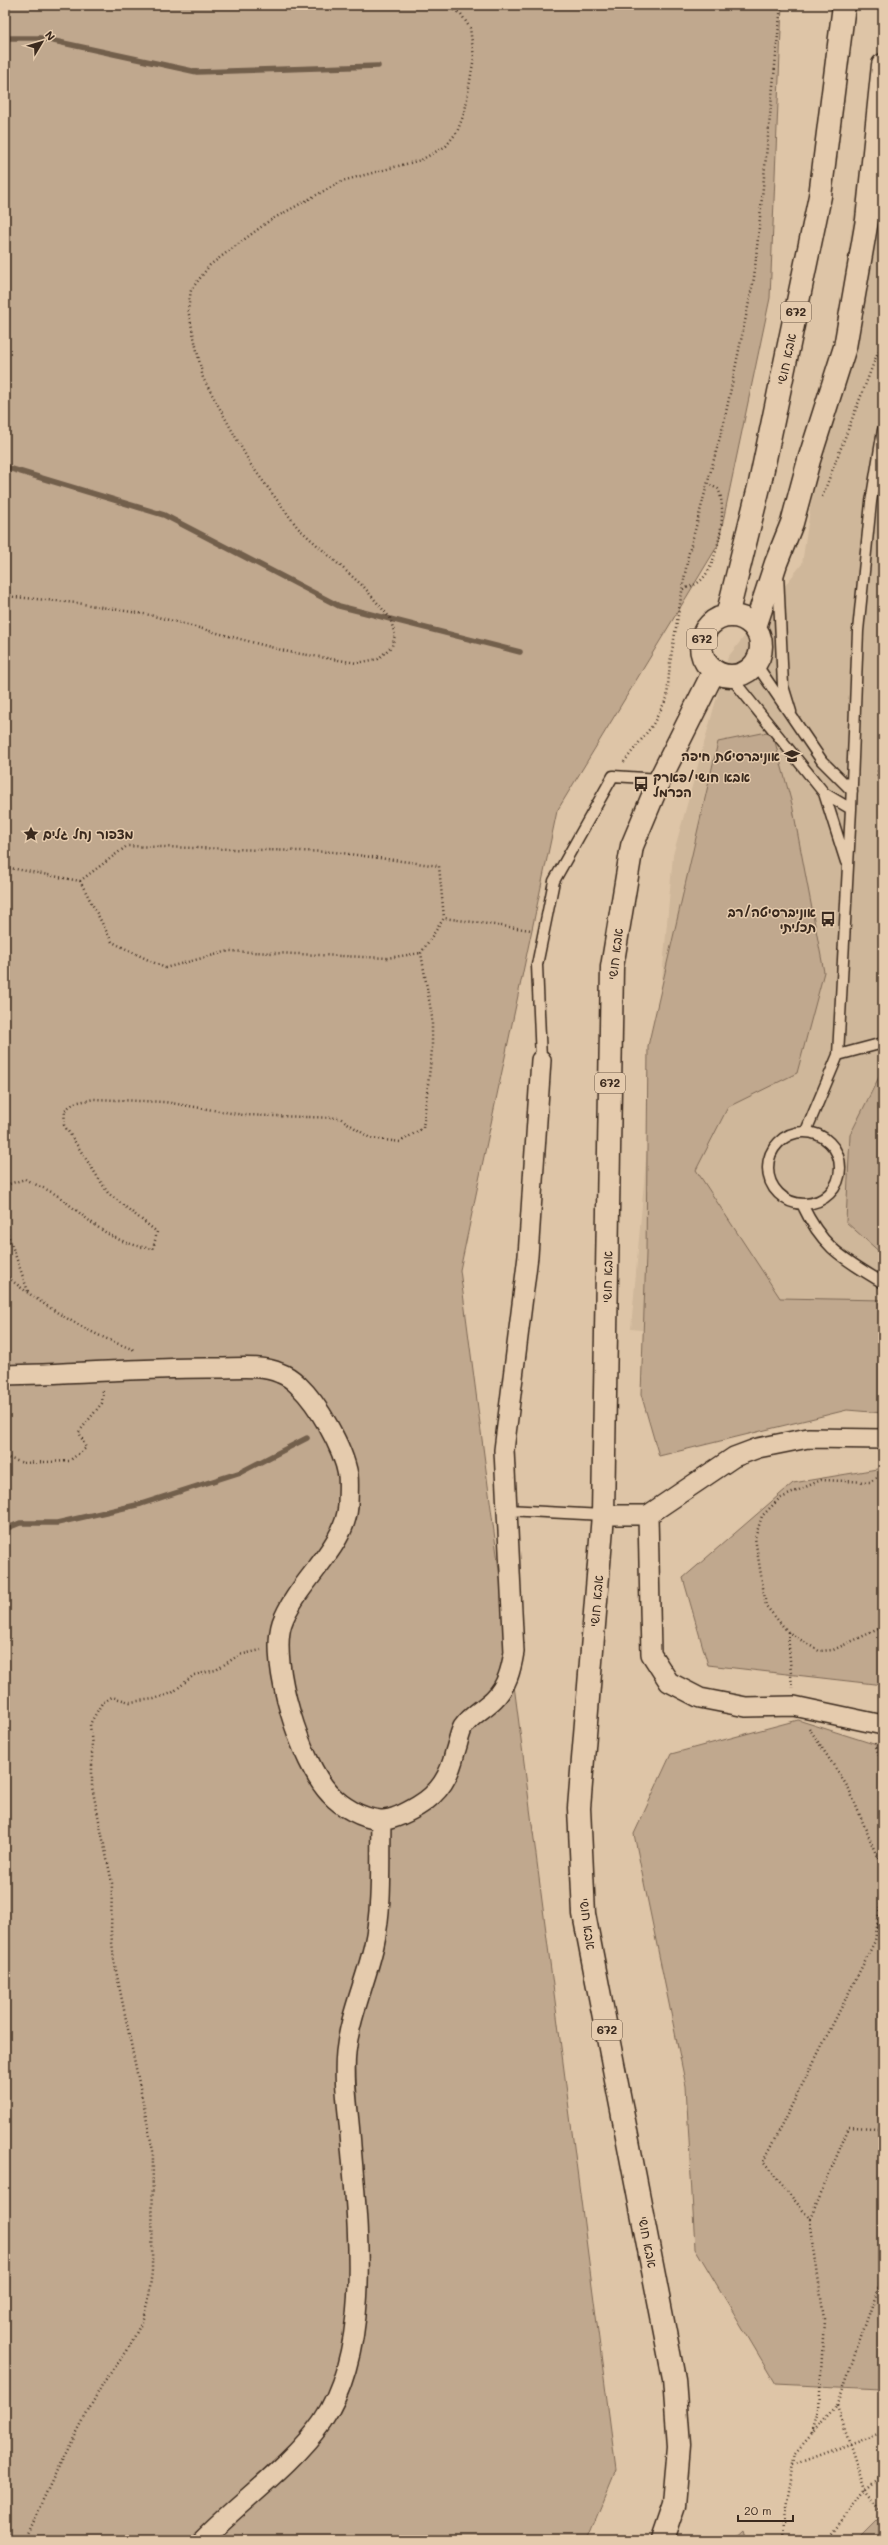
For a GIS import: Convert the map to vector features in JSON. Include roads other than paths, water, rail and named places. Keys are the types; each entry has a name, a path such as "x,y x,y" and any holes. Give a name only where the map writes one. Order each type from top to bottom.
{"main road":[{"name":"אבא חושי","path":"727,616 760,484 820,196 844,5"},
{"path":"722,674 740,675 756,664 761,650 759,634 755,628 776,563 792,524 809,460 845,347 867,220 883,65"},
{"name":"672","path":"722,674 703,656 702,639 711,624 727,616 743,618 755,628"},
{"name":"אבא חושי","path":"662,2540 674,2505 679,2446 674,2379 584,1914 579,1808 603,1515 612,967 632,846 660,779 722,674"}],"street":[{"path":"5,1376 175,1367 246,1368 280,1372 296,1383 330,1429 348,1474 348,1509 338,1537 299,1590 282,1622 277,1646 287,1699 298,1735 320,1782 341,1804 361,1816 381,1820 392,1818 420,1805 437,1792 447,1779 463,1728 471,1718 494,1698 503,1687 511,1671 514,1652 504,1450 528,1256 541,1060"},
{"path":"603,1515 648,1516 734,1457 758,1448 808,1438 883,1439"},
{"path":"648,1516 652,1654 669,1682 700,1698 746,1707 794,1706 882,1725"},
{"path":"202,2540 305,2442 322,2422 344,2380 353,2345 357,2310 356,2231 346,2090 346,2051 352,2021 374,1945 378,1923 381,1820"}],"lane":[{"path":"806,1132 838,1055 852,809 858,631 871,502 883,430"},
{"path":"776,563 781,599 783,686 793,720"},
{"path":"756,664 822,761 852,791"},
{"path":"722,674 824,793 852,809"},
{"path":"541,1060 537,965 554,881 613,776 660,779"},
{"path":"824,793 848,868"},
{"path":"838,1055 883,1044"},
{"path":"806,1132 818,1134 831,1144 840,1159 841,1170 838,1181 824,1199 802,1204 790,1201 779,1194 772,1184 768,1172 769,1159 774,1148 783,1139 794,1133 806,1132"},
{"path":"802,1204 812,1226 834,1252 883,1283"},
{"path":"506,1510 603,1515"}],"waterway":[{"path":"5,38 40,38 197,72 378,66"},
{"path":"5,467 164,515 339,606 520,652"},
{"path":"5,1529 20,1523 57,1523 141,1504 241,1472 307,1438"}],"place":[{"name":"אוניברסיטת חיפה","path":"792,756"},
{"name":"אבא חושי/פארק הכרמל","path":"641,784"},
{"name":"מצפור נחל גלים","path":"31,834"},
{"name":"אוניברסיטה/רב תכליתי","path":"828,919"}]}
